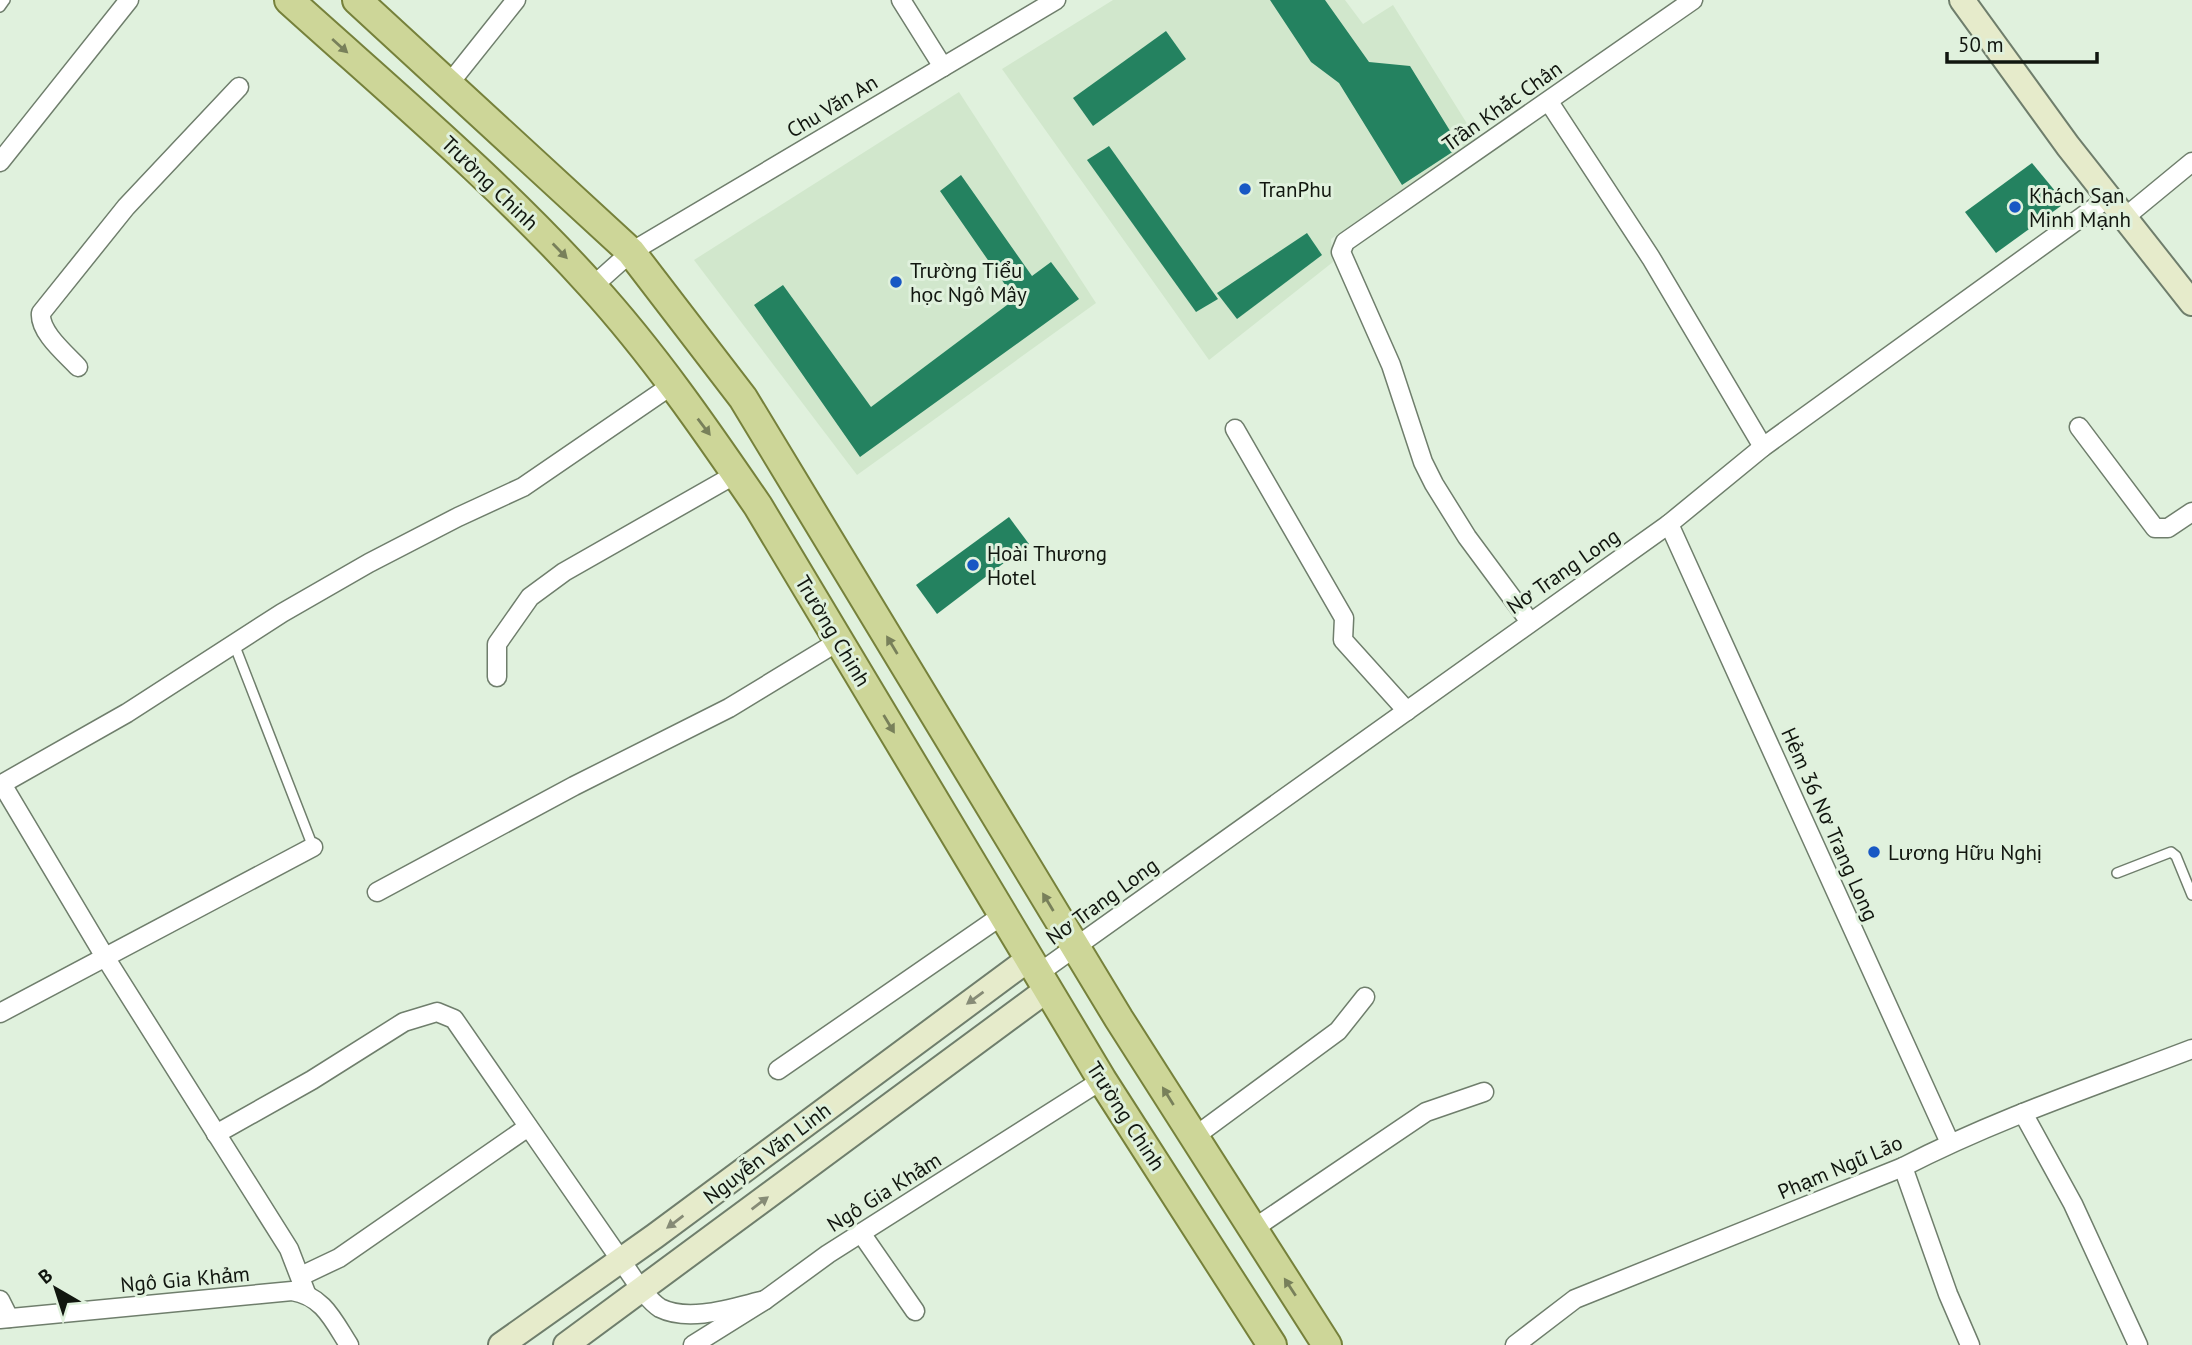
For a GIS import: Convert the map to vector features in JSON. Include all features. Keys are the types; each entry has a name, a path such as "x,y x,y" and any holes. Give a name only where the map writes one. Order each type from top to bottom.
{"main road":[{"name":"Trường Chinh","path":"289,0 468,160 593,286 672,385 736,474 1102,1080 1272,1345"},
{"name":"Trường Chinh","path":"357,0 631,252 743,398 1075,947 1327,1345"}],"street":[{"path":"0,162 129,0"},
{"path":"449,83 516,0"},
{"path":"901,0 943,67"},
{"name":"Chu Văn An","path":"593,286 631,252 1056,0"},
{"name":"Trần Khắc Chân","path":"1530,622 1467,537 1434,484 1423,462 1391,365 1341,252 1345,242 1693,0"},
{"path":"1962,0 2108,198 2192,303"},
{"path":"78,367 46,330 40,321 41,313 126,207 239,87"},
{"path":"1549,102 1651,258 1763,447"},
{"path":"2124,218 2192,162"},
{"name":"Nơ Trang Long","path":"1039,973 1669,524 1763,447 2108,198"},
{"path":"349,1345 323,1304 303,1285 289,1250 104,957 1,784 127,713 234,644 369,564 458,517 523,487 672,385"},
{"path":"2079,427 2155,528 2168,528 2192,512"},
{"path":"1235,429 1345,618 1343,640 1407,711"},
{"path":"497,677 497,644 530,597 564,572 736,474"},
{"name":"Hẻm 36 Nơ Trang Long","path":"1669,524 1950,1143"},
{"path":"377,892 596,774 729,708 839,641"},
{"path":"0,1013 313,847"},
{"path":"778,1070 1004,914"},
{"name":"Nguyễn Văn Linh","path":"501,1345 1039,973"},
{"name":"Nguyễn Văn Linh","path":"566,1345 642,1291 1039,973"},
{"path":"1194,1137 1338,1031 1365,997"},
{"path":"216,1134 312,1080 404,1022 437,1012 454,1019 642,1291 662,1309 697,1313 765,1300"},
{"name":"Phạm Ngũ Lão","path":"1514,1345 1575,1299 1903,1167 1950,1143 2023,1113 2192,1049"},
{"name":"Ngô Gia Khảm","path":"693,1345 716,1339 765,1300 861,1233 1102,1080"},
{"path":"1253,1229 1426,1112 1484,1092"},
{"path":"2023,1113 2073,1204 2138,1345"},
{"path":"303,1285 528,1127"},
{"path":"1903,1167 1948,1294 1970,1345"},
{"path":"861,1233 915,1311"},
{"name":"Ngô Gia Khảm","path":"4,1319 292,1291 303,1285"},
{"path":"0,1300 4,1319"}],"lane":[{"path":"0,7 5,0"},
{"path":"234,644 313,847"},
{"path":"2117,873 2171,852 2176,856 2192,895"}],"shaded area":[{"name":"TranPhu","path":"1113,0 1345,0 1363,24 1393,5 1476,138 1331,239 1333,262 1209,360 1002,69"},
{"name":"Trường Tiểu học Ngô Mây","path":"959,92 1096,303 857,475 694,260"}],"building":[{"path":"1270,0 1325,0 1369,62 1410,66 1460,147 1402,185 1339,83 1311,62"},
{"path":"1166,31 1186,59 1093,126 1073,98"},
{"path":"1109,146 1218,299 1196,312 1087,160"},
{"name":"Khách Sạn Minh Mạnh","path":"2032,163 2065,203 1996,253 1965,212"},
{"path":"961,175 1032,276 1051,262 1079,299 860,457 754,305 783,285 871,407 1015,299 940,191"},
{"path":"1307,233 1322,255 1237,319 1217,293"},
{"name":"Hoài Thương Hotel","path":"1009,517 1029,544 937,614 916,585"}],"place":[{"name":"TranPhu","path":"1245,189"},
{"name":"Khách Sạn Minh Mạnh","path":"2015,207"},
{"name":"Trường Tiểu học Ngô Mây","path":"896,282"},
{"name":"Hoài Thương Hotel","path":"973,565"},
{"name":"Lương Hữu Nghị","path":"1874,852"}]}
